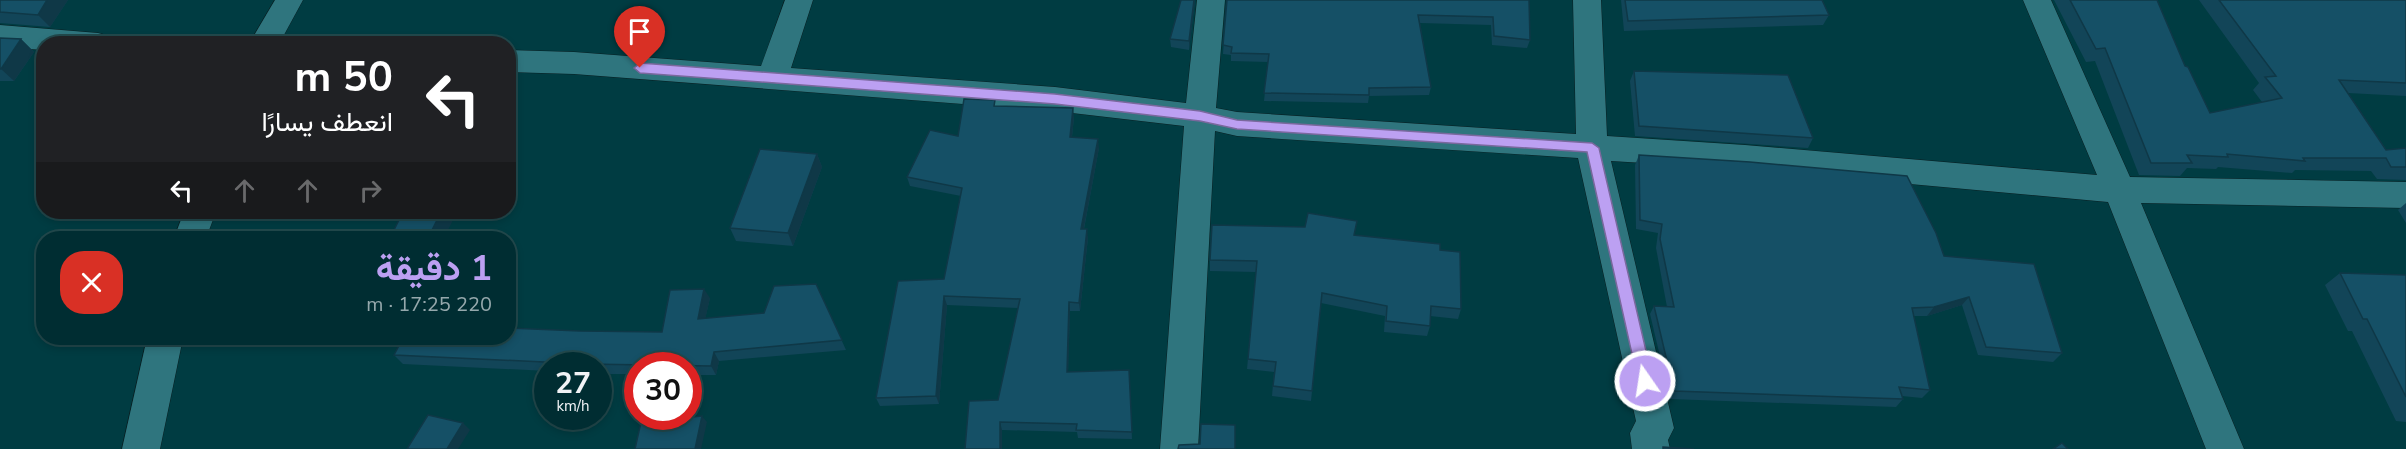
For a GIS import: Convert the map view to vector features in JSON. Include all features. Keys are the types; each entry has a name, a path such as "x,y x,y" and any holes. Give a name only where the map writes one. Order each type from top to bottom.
{"street":[{"path":"269,36 289,0"},
{"path":"772,78 798,0"},
{"path":"1179,449 1200,116 1211,0"},
{"path":"1587,0 1592,148 1656,428 1648,433 1651,449"},
{"path":"2037,0 2119,190 2225,449"},
{"path":"0,36 36,39"},
{"path":"516,61 574,63 1055,99 1200,116 1237,124 1756,158 2119,190 2406,195"},
{"path":"141,449 163,345"}],"building":[{"path":"0,0 47,0 38,15 0,12"},
{"path":"1181,0 1194,0 1189,41 1170,39"},
{"path":"1227,0 1529,0 1530,40 1494,36 1493,17 1418,15 1431,87 1369,88 1369,95 1264,93 1269,54 1231,53 1232,47 1223,45"},
{"path":"1625,0 1822,0 1829,15 1628,21"},
{"path":"2070,0 2157,0 2185,66 2188,67 2210,113 2282,98 2265,77 2276,76 2219,0 2406,0 2406,83 2339,80 2386,150 2406,148 2406,167 2391,167 2386,158 2303,158 2305,161 2227,154 2228,157 2187,155 2192,163 2151,163 2105,48 2096,49"},
{"path":"0,38 21,39 1,69 0,69"},
{"path":"1634,71 1788,75 1813,138 1639,126"},
{"path":"964,99 995,100 994,106 1073,108 1070,137 1098,139 1081,229 1087,229 1079,303 1069,302 1067,372 1129,370 1132,432 1076,430 1077,424 1000,422 1000,449 965,449 969,401 998,400 1020,299 944,296 936,396 876,398 898,281 944,279 962,188 907,177 930,130 958,136"},
{"path":"760,149 817,154 788,233 730,228"},
{"path":"1639,155 1907,176 1936,233 1944,256 2034,264 2062,353 1986,347 1969,297 1934,307 1912,308 1930,390 1899,387 1903,399 1674,391 1654,306 1674,307 1660,239 1662,224 1640,220"},
{"path":"1308,213 1357,221 1354,235 1440,244 1440,250 1460,252 1461,309 1431,306 1430,326 1386,321 1387,306 1322,293 1312,391 1273,386 1276,362 1248,359 1257,261 1210,260 1212,225 1305,227"},
{"path":"400,219 438,219 432,231 394,231"},
{"path":"2340,273 2406,275 2406,397 2367,319 2363,319"},
{"path":"816,284 842,340 714,352 711,366 702,366 702,352 624,352 624,365 612,364 612,352 534,352 534,362 394,355 399,345 516,345 516,328 662,332 670,290 704,289 698,319 764,313 774,286"},
{"path":"428,415 463,423 447,449 407,449"},
{"path":"1201,424 1235,425 1235,449 1178,449 1179,445 1200,444"},
{"path":"639,430 699,430 695,449 635,449"},
{"path":"2062,443 2068,449 2053,449"},
{"path":"1663,447 1694,449 1663,449"}],"route":[{"path":"640,68 1055,99 1200,116 1237,124 1592,148 1645,381"}]}
